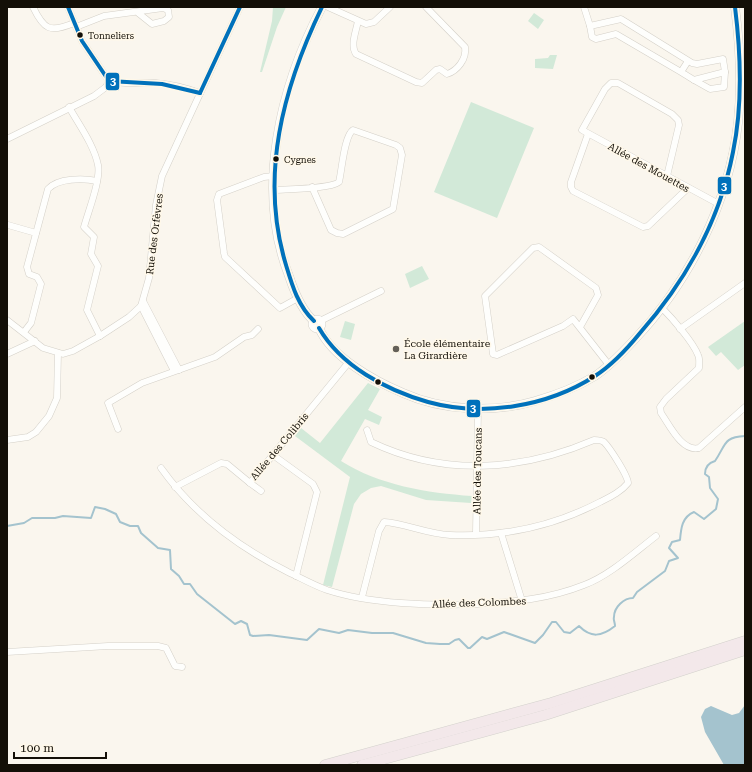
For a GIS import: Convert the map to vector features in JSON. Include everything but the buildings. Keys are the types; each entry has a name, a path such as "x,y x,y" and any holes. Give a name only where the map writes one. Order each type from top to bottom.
{"highway":[{"path":"325,765 552,703 745,641"},
{"path":"362,765 545,715 745,650"}],"street":[{"path":"33,7 40,22 47,28 60,29 126,10 137,12 163,8 168,10 169,16 164,21 152,24 137,12"},
{"path":"68,7 82,41 109,81 131,85 156,83 169,84 200,92"},
{"name":"Rue des Orfèvres","path":"142,304 149,278 156,205 162,176 240,7"},
{"path":"322,7 300,53 290,84 278,138 274,176 274,224 284,265 298,298 318,323 332,346 349,362 382,383 409,396 432,403 478,408 504,407 542,399 559,394 590,378 609,365 629,346 662,308 681,280 694,256 717,203 733,150 740,97 740,43 735,7"},
{"path":"328,7 358,21 370,24 390,7"},
{"path":"358,21 353,42 353,50 356,54 416,82 422,83 436,70 440,69 446,74 452,72 464,60 466,53 465,48 426,7"},
{"path":"584,7 592,37 596,39 616,34 710,89 724,86 725,72 723,59 697,64 688,61 621,19 590,26"},
{"path":"681,72 688,61"},
{"path":"694,80 725,72"},
{"path":"7,139 69,107 94,96 106,87 109,81"},
{"path":"667,176 679,125 678,120 672,114 618,83 611,83 605,89 585,132 571,182 571,187 643,227 648,226 688,188"},
{"path":"69,107 99,166 84,227 94,237 91,254 98,266 87,310 100,336"},
{"path":"274,190 312,187 335,186 340,182 347,140 349,133 353,130 396,145 400,148 402,154 393,209 343,234 331,230 312,187"},
{"name":"Allée des Mouettes","path":"585,132 717,203"},
{"path":"274,176 264,177 219,194 217,200 224,253 225,258 280,308 298,298"},
{"path":"24,332 31,323 41,284 37,277 29,274 27,267 48,189 52,185 88,179 96,181"},
{"path":"8,225 36,233"},
{"path":"580,327 598,295 596,288 539,247 533,248 485,296 493,354 497,355 563,326 572,319 580,327 609,365"},
{"path":"680,329 745,283"},
{"path":"318,323 381,291"},
{"path":"7,320 43,348 63,354 73,351 100,336 129,317 142,304 176,371"},
{"path":"662,308 680,329 698,354 699,368 666,399 660,407 661,414 684,444 693,449 699,448 745,407"},
{"path":"118,429 108,403 142,383 215,357 244,337 252,335 258,329"},
{"path":"7,354 35,341"},
{"path":"7,440 28,437 36,432 49,416 57,398 58,353"},
{"name":"Allée des Colibris","path":"175,487 221,462 227,464 250,483 349,362"},
{"name":"Allée des Toucans","path":"476,534 478,408"},
{"path":"362,597 379,531 384,522 449,535 501,533 543,525 581,512 624,488 628,483 628,478 604,442 599,440 594,440 535,461 510,465 477,467 436,463 386,450 371,442 367,430"},
{"path":"273,455 312,484 317,492 296,576"},
{"name":"Allée des Colombes","path":"161,468 175,487 208,520 253,554 327,590 362,597 437,604 538,598 585,585 601,576 656,536"},
{"path":"250,483 261,492"},
{"path":"501,533 522,600"},
{"path":"7,652 108,646 163,646 169,653 175,666 182,667"}],"green space":[{"path":"273,7 286,7 277,27 262,72 260,72 272,21"},
{"path":"534,13 544,20 538,29 528,21"},
{"path":"550,55 557,55 553,69 535,68 535,59 548,58"},
{"path":"471,102 534,128 497,218 434,192"},
{"path":"422,266 429,279 410,288 405,274"},
{"path":"345,321 355,324 351,340 340,337"},
{"path":"745,321 745,365 738,370 721,352 716,356 708,347"},
{"path":"368,383 380,389 368,410 382,417 379,425 365,419 341,461 387,482 438,493 472,496 471,503 426,500 381,486 371,488 361,494 354,504 332,587 323,585 350,477 295,436 301,428 320,443"}],"water":[{"path":"745,705 745,765 724,765 705,732 701,717 705,709 711,706 732,715 739,713"}],"waterway":[{"path":"7,526 24,523 32,518 55,518 63,516 91,518 95,507 105,509 116,514 120,522 130,526 138,526 141,533 158,548 170,550 171,569 179,576 184,584 190,584 197,594 235,624 241,621 247,624 250,635 253,636 269,635 307,640 319,629 339,633 348,630 372,633 393,633 426,643 449,644 459,639 468,648 470,648 482,637 487,639 504,632 535,643 552,622 556,622 564,632 570,633 579,626 588,633 596,635 610,630 615,626 614,613 620,604 623,601 633,598 637,592 665,571 669,561 678,558 669,548 672,542 680,540 682,527 687,517 694,512 704,519 716,509 718,499 710,488 709,477 705,474 706,467 715,461 729,440 745,436"}],"transit line":[{"name":"3","path":"68,7 82,41 109,81 162,84 200,93"},
{"name":"3","path":"200,93 240,7"},
{"name":"3","path":"314,321 308,315 300,302 293,288 286,265 278,232 275,199 275,166 279,133 286,101 296,69 322,7"},
{"name":"3","path":"319,328 328,342 339,354 366,375 396,391 412,397 449,406 470,409 492,409 535,402 576,387 601,372 630,345 672,293 686,271 710,226 719,202 733,152 740,98 740,61 735,7"}],"place":[{"name":"Tonneliers","path":"80,35"},
{"name":"Cygnes","path":"276,159"},
{"name":"École élémentaire La Girardière","path":"396,349"}]}
